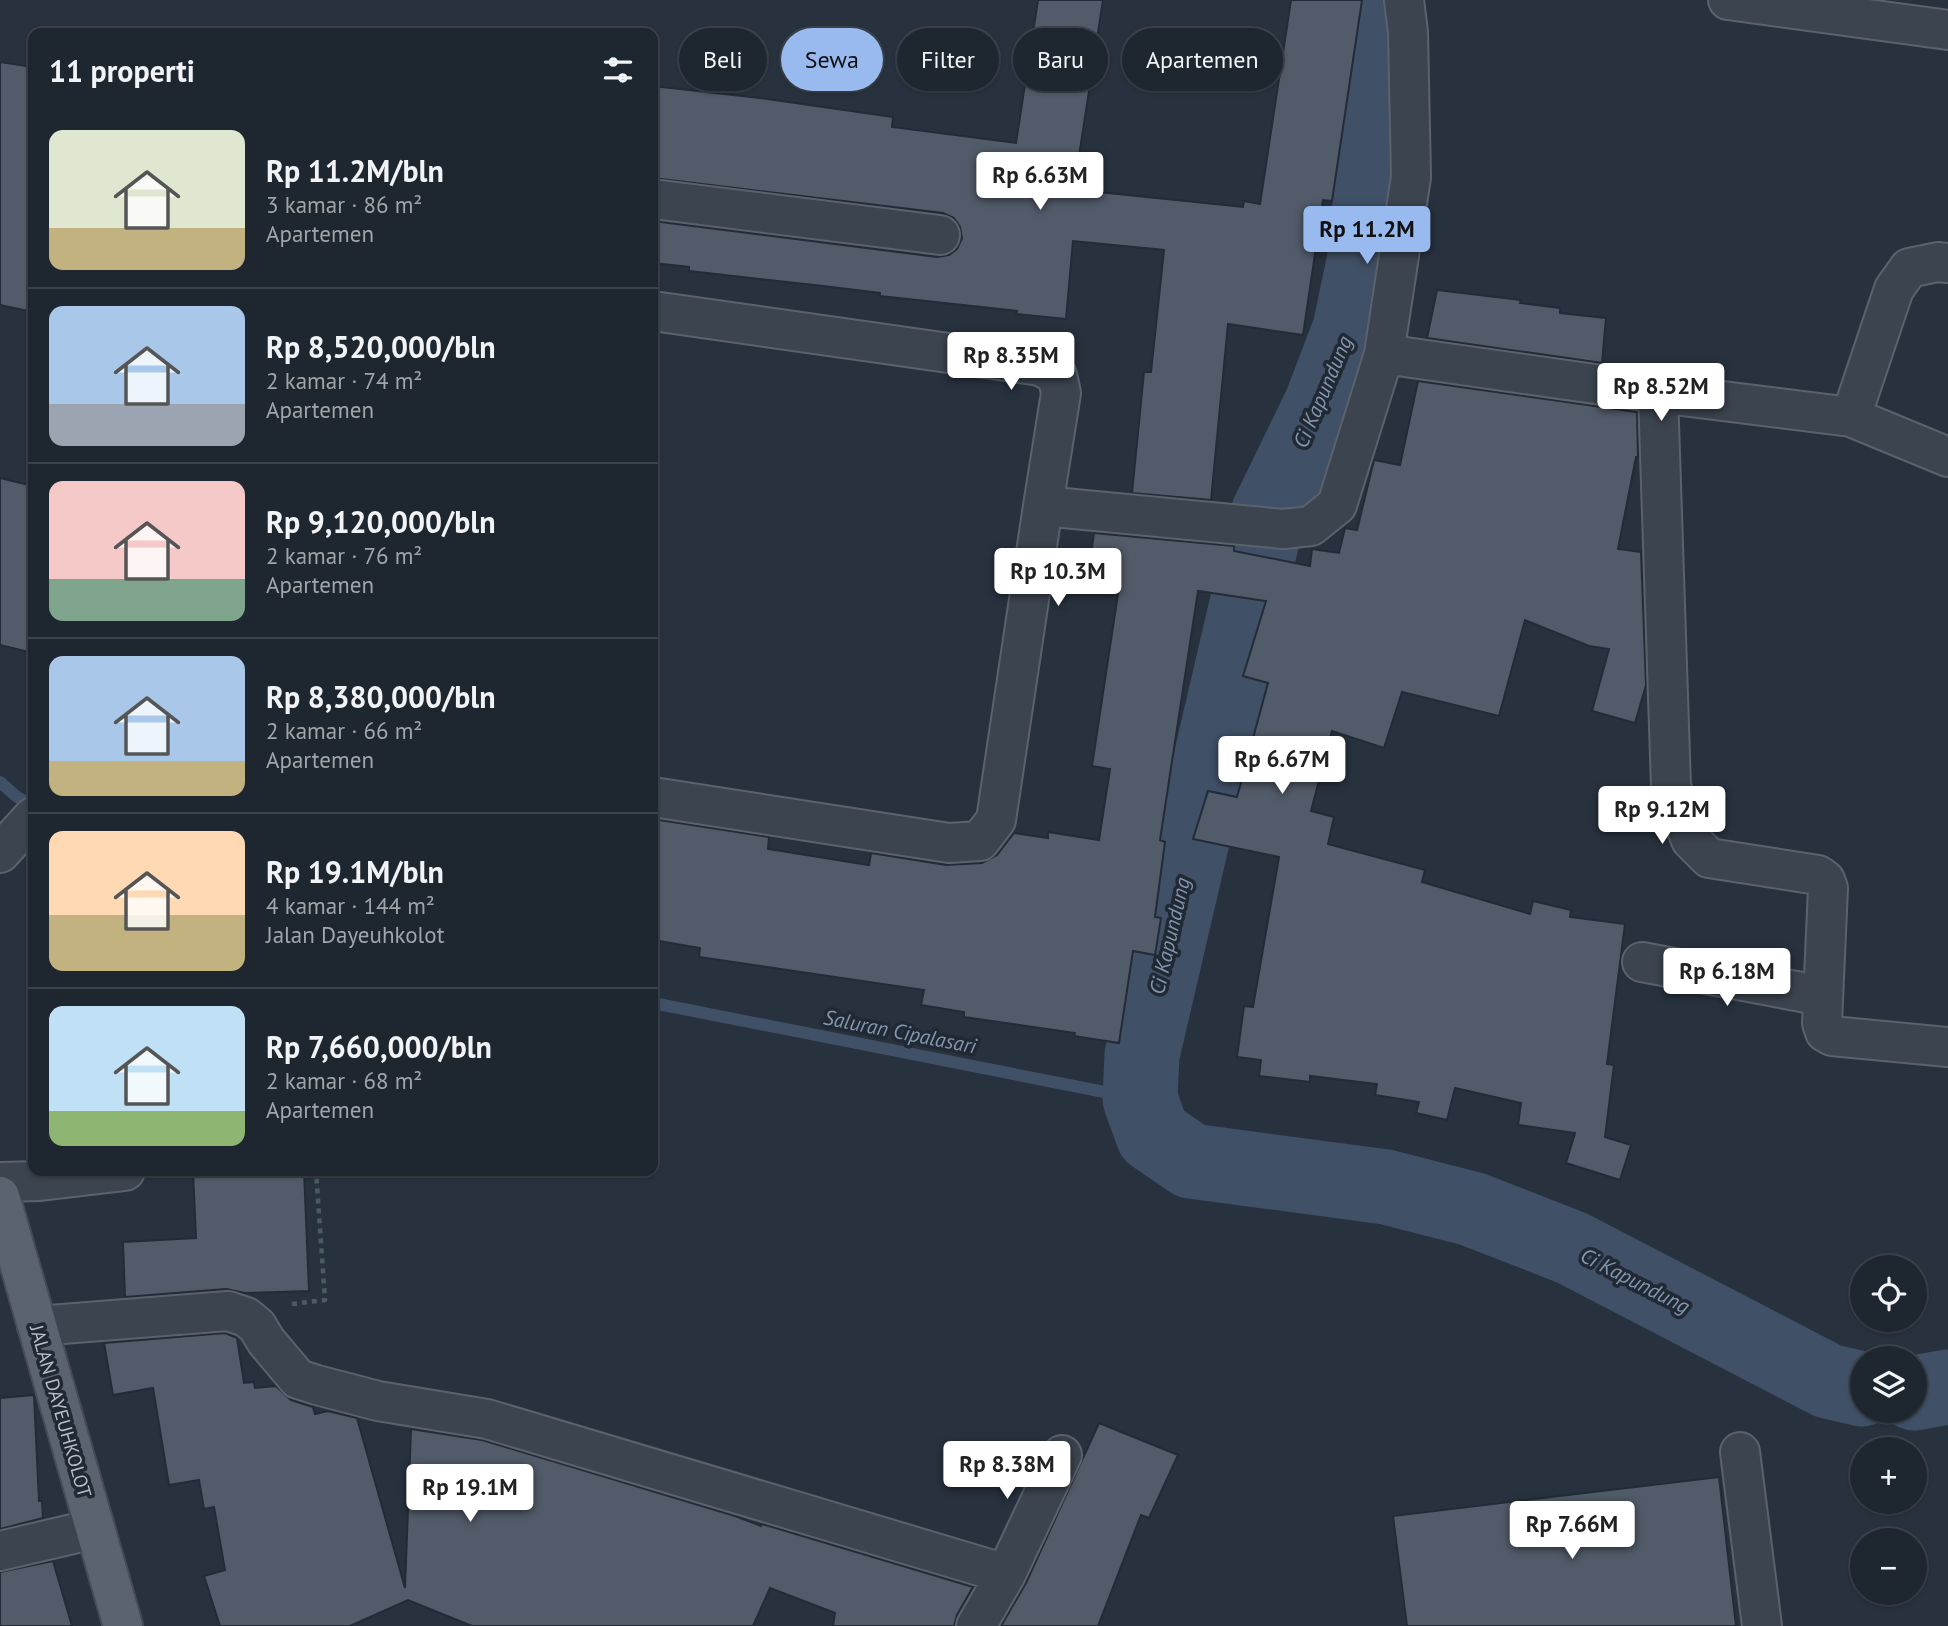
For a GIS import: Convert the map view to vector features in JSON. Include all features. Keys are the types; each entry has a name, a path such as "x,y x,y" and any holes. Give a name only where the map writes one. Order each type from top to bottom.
{"main road":[{"name":"JALAN DAYEUHKOLOT","path":"1,1202 123,1626"}],"street":[{"path":"1043,506 1232,522 1283,529 1311,526 1337,505 1384,354 1411,177 1408,32 1404,0"},
{"path":"1728,0 1948,30"},
{"path":"658,200 940,235"},
{"path":"1852,417 1894,289 1909,268 1938,262 1948,263"},
{"path":"658,312 1040,366 1057,375 1061,393 996,820 980,841 949,843 658,798"},
{"path":"1384,354 1852,417 1948,457"},
{"path":"1658,393 1671,787 1691,840 1709,858 1818,875 1825,880 1828,888 1822,1023 1825,1032 1832,1036 1948,1047"},
{"path":"0,853 28,822"},
{"path":"1642,962 1823,996"},
{"path":"1,1202 40,1181 82,1176"},
{"path":"37,1326 228,1311 246,1317 257,1326 266,1341 298,1378 317,1385 378,1401 487,1419 1006,1574"},
{"path":"1740,1452 1762,1626"},
{"path":"976,1626 1006,1574 1062,1455"},
{"path":"0,1551 94,1529"}],"path":[{"path":"228,1311 325,1300 316,1176"}],"building":[{"path":"1038,0 1103,0 1099,28 1034,28"},
{"path":"1291,0 1362,0 1332,201 1323,200 1303,335 1228,324 1211,500 1132,493 1144,372 1151,372 1164,250 1073,241 1066,319 880,296 880,293 689,271 689,267 658,264 658,222 937,257 949,255 957,249 962,238 960,227 954,218 943,213 658,179 658,87 893,117 892,127 1016,143 1024,91 1089,91 1079,156 1102,158 1099,192 1243,207 1244,201 1260,204 1277,91 1283,91 1283,53"},
{"path":"0,62 28,66 28,311 0,305"},
{"path":"1437,290 1521,300 1520,303 1560,308 1560,313 1606,318 1602,363 1427,338"},
{"path":"1418,381 1637,412 1638,457 1618,549 1641,552 1646,685 1635,723 1592,711 1609,649 1589,646 1525,620 1499,716 1402,692 1384,748 1332,731 1311,811 1334,817 1328,844 1425,870 1422,882 1530,914 1533,901 1571,910 1570,917 1625,924 1607,1064 1614,1065 1605,1137 1631,1145 1620,1180 1566,1163 1575,1133 1518,1125 1521,1103 1455,1088 1447,1120 1416,1113 1419,1102 1375,1095 1377,1084 1310,1076 1310,1082 1259,1076 1261,1060 1237,1057 1244,1006 1253,1007 1279,857 1193,839 1208,791 1237,797 1268,683 1243,676 1266,601 1198,591 1160,840 1165,842 1155,917 1161,918 1155,955 1133,951 1119,1043 1074,1036 1075,1033 964,1017 964,1012 921,1005 924,990 699,957 700,948 658,941 658,820 769,837 768,849 869,865 871,853 946,865 982,863 997,855 1014,833 1048,838 1048,832 1099,840 1110,769 1092,766 1119,587 1087,582 1094,533 1234,546 1234,551 1310,566 1312,549 1339,553 1345,528 1357,530 1374,460 1400,465"},
{"path":"0,478 28,485 28,652 0,645"},
{"path":"193,1176 304,1176 309,1291 245,1293 226,1289 125,1297 123,1242 196,1238"},
{"path":"225,1333 237,1338 244,1383 254,1382 255,1388 276,1386 291,1400 313,1407 315,1414 328,1411 357,1418 405,1588 411,1429 482,1440 761,1526 762,1524 973,1587 957,1615 954,1626 833,1626 835,1613 770,1588 753,1626 472,1626 408,1600 350,1626 220,1626 204,1576 225,1570 214,1507 204,1509 199,1480 169,1485 153,1388 113,1395 104,1343"},
{"path":"34,1395 39,1501 42,1501 43,1518 0,1529 0,1398"},
{"path":"1099,1423 1178,1455 1149,1518 1141,1515 1098,1626 1001,1626 1026,1583"},
{"path":"1719,1477 1736,1626 1407,1626 1393,1516"},
{"path":"53,1561 72,1626 0,1626 0,1572"}],"waterway":[{"name":"Ci Kapundung","path":"1374,0 1378,129 1364,262 1350,329 1321,405 1268,514 1142,1055 1140,1099 1153,1135 1191,1161 1386,1187 1472,1209 1572,1248 1828,1381 1850,1386"},
{"name":"Saluran Cipalasari","path":"0,782 28,802"},
{"name":"Saluran Cipalasari","path":"658,1004 1140,1099"},
{"name":"Ci Kapundung","path":"1927,1391 1948,1387"}]}
